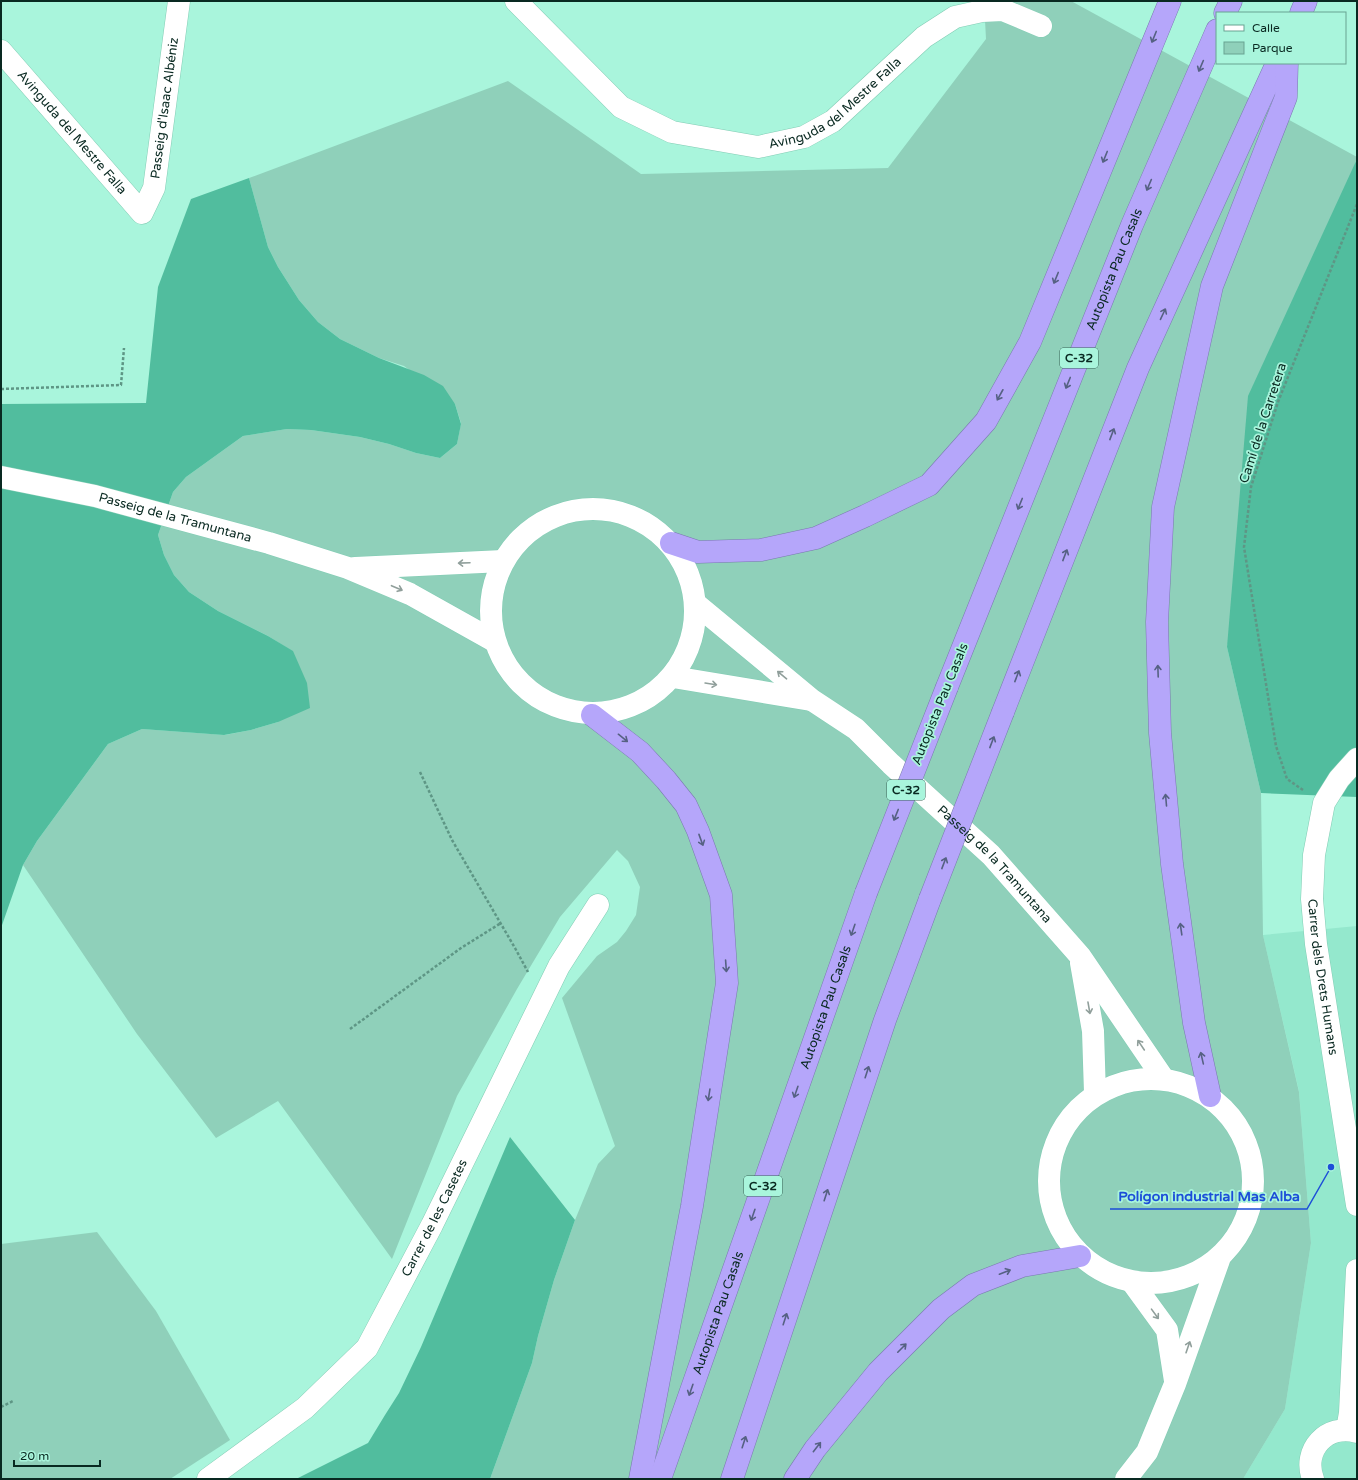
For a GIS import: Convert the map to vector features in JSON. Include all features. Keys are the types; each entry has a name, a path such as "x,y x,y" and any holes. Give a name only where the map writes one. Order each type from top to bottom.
{"highway":[{"path":"671,543 698,552 761,550 816,538 929,486 986,421 1030,342 1170,1"},
{"path":"1226,12 1231,1"},
{"path":"1300,12 1306,1"},
{"name":"Autopista Pau Casals","path":"660,1479 866,893 1132,226 1216,32"},
{"path":"732,1479 885,1020 930,899 1138,368 1277,64"},
{"path":"1210,1096 1194,1023 1179,917 1172,864 1161,741 1157,622 1163,507 1212,286 1286,97 1287,64"},
{"path":"592,715 640,752 666,780 686,805 698,831 721,895 727,983 692,1206 640,1479"},
{"path":"796,1479 815,1449 878,1372 941,1309 973,1285 1015,1268 1080,1256"}],"street":[{"name":"Passeig d'Isaac Albéniz","path":"142,213 154,188 179,1"},
{"name":"Avinguda del Mestre Falla","path":"516,1 621,107 672,132 758,147 804,137 833,121 924,37 955,17 982,11 1003,10 1041,26"},
{"name":"Avinguda del Mestre Falla","path":"1,51 142,213"},
{"name":"Passeig de la Tramuntana","path":"1,477 103,498 269,543 348,568 410,594 494,641"},
{"path":"601,508 639,519 671,543 688,572 696,604 691,643 673,677 636,705 592,715 550,705 515,679 494,641 490,600 502,561 528,531 562,512 601,508"},
{"name":"Passeig de la Tramuntana","path":"348,568 502,561"},
{"name":"Passeig de la Tramuntana","path":"696,604 812,700 856,729 891,764 991,855 1080,956 1163,1078"},
{"name":"Passeig de la Tramuntana","path":"673,677 812,700"},
{"name":"Carrer dels Drets Humans","path":"1357,759 1339,779 1324,803 1314,855 1312,899 1316,944 1357,1205"},
{"name":"Carrer de les Casetes","path":"208,1479 305,1408 367,1348 432,1225 559,966 598,905"},
{"path":"1080,956 1093,1032 1095,1094"},
{"path":"1126,1479 1147,1452 1175,1384 1218,1260 1246,1222 1254,1176 1242,1131 1210,1096 1188,1084 1163,1078 1128,1080 1095,1094 1068,1119 1052,1153 1049,1190 1058,1226 1080,1256 1111,1276 1132,1282 1160,1285 1185,1279 1218,1260"},
{"path":"1313,1479 1310,1462 1313,1450 1320,1440 1330,1433 1341,1430 1352,1431 1350,1413 1357,1270"},
{"path":"1132,1282 1167,1330 1175,1384"}],"path":[{"name":"Camí de la Carretera","path":"1324,803 1287,779 1276,746 1244,547 1251,488 1278,402 1357,204"},
{"path":"1,389 122,385 124,348"},
{"path":"420,772 452,840 515,948 542,1002"},
{"path":"350,1028 461,948 501,923"},
{"path":"1,1407 13,1401"}],"shaded area":[{"path":"1357,159 1357,797 1261,793 1227,647 1248,396"},
{"path":"249,178 268,247 278,267 299,300 318,322 340,339 379,358 424,375 443,386 455,404 461,424 457,444 440,458 416,453 389,444 360,437 311,430 287,429 243,436 186,477 173,492 158,535 164,555 174,575 189,592 218,611 268,636 293,651 307,683 310,708 278,722 251,730 224,735 142,729 108,744 37,841 23,865 1,928 1,404 146,403 158,287 191,199"},
{"path":"1357,926 1357,1479 1243,1479 1285,1409 1311,1243 1299,1091 1263,935"},
{"path":"510,1137 575,1220 554,1280 532,1363 490,1479 296,1479 368,1443 399,1393 421,1347"}],"green space":[{"path":"984,1 1071,1 1357,157 1227,647 1261,793 1263,935 1299,1092 1311,1243 1285,1409 1243,1479 490,1479 532,1363 554,1280 575,1220 598,1164 615,1146 562,998 597,956 617,942 636,915 640,887 628,861 617,850 560,917 517,989 457,1096 392,1259 278,1101 216,1138 137,1034 23,865 37,841 108,744 142,729 225,735 251,730 278,722 292,651 268,636 218,611 189,592 174,575 164,555 158,535 173,492 186,477 243,436 287,429 311,430 360,437 389,444 416,453 440,458 457,444 461,423 455,404 404,366 379,358 340,339 318,322 299,300 278,267 268,247 249,178 508,81 641,174 888,168 986,39"},
{"path":"97,1232 156,1311 230,1440 170,1479 1,1479 1,1244"}],"place":[{"name":"Polígon industrial Mas Alba","path":"1331,1167"}]}
